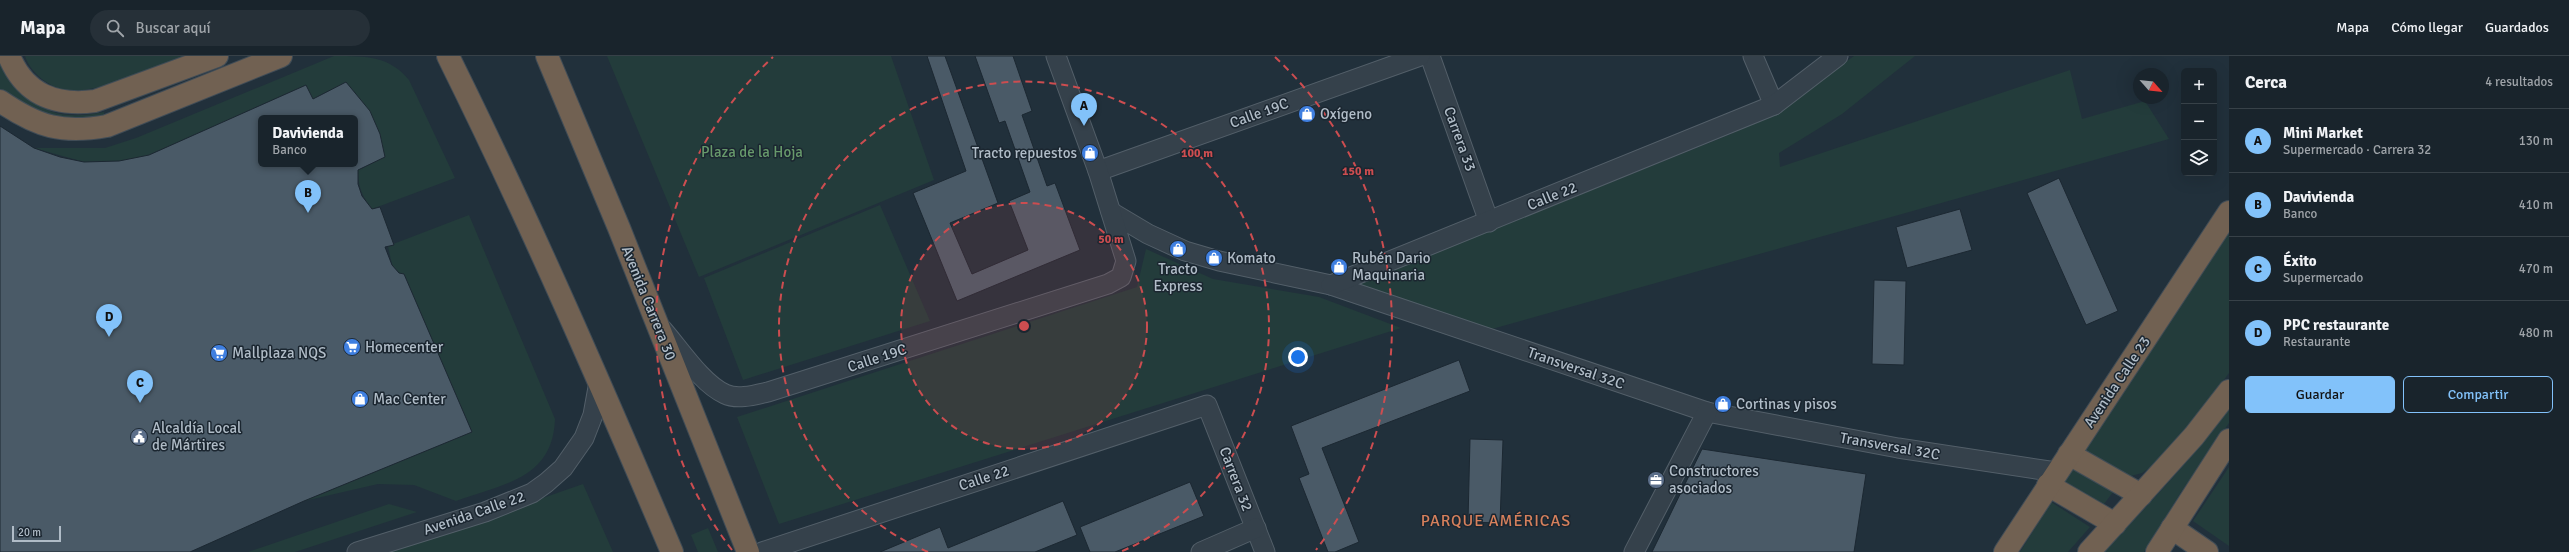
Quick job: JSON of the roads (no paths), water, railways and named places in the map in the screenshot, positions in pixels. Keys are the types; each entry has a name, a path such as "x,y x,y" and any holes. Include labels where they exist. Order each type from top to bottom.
{"highway":[{"path":"9,56 20,76 32,88 59,102 76,104 95,101 217,56"},
{"path":"0,101 38,124 61,130 84,130 107,126 281,56"},
{"path":"433,56 461,81"},
{"path":"448,56 493,146 599,382 672,552"},
{"path":"464,56 493,146"},
{"name":"Avenida Carrera 30","path":"547,56 657,322 748,552"},
{"path":"560,56 579,136"},
{"name":"Avenida Calle 23","path":"2005,552 2052,478 2229,212"},
{"path":"2090,552 2194,436 2229,392"},
{"path":"2157,552 2229,440"},
{"path":"2069,454 2141,495"},
{"path":"2052,478 2115,524"},
{"path":"2172,528 2207,552"}],"street":[{"path":"1056,56 1098,171 1111,212"},
{"name":"Calle 19C","path":"1098,171 1420,56"},
{"name":"Carrera 33","path":"1430,56 1489,222"},
{"path":"1753,56 1774,105"},
{"name":"Calle 22","path":"1331,285 1774,105 1838,56"},
{"name":"Calle 19C","path":"657,322 710,384 726,395 744,397 768,392 1108,284 1121,277 1126,261 1111,212"},
{"name":"Transversal 32C","path":"1111,212 1148,234 1185,251 1218,261 1331,285 1707,412 2052,478"},
{"name":"Avenida Calle 22","path":"357,552 485,512 526,495 546,484 563,468 584,438 593,415 599,382"},
{"name":"Calle 22","path":"762,552 1207,405"},
{"name":"Carrera 32","path":"1207,405 1265,552"},
{"path":"1634,552 1707,412"},
{"path":"1201,552 1256,528"}],"place":[{"name":"Oxígeno","path":"1307,114"},
{"name":"Mini Market","path":"1084,126"},
{"name":"Tracto repuestos","path":"1090,153"},
{"name":"Davivienda","path":"308,213"},
{"name":"Tracto Express","path":"1178,249"},
{"name":"Komato","path":"1214,258"},
{"name":"Rubén Dario Maquinaria","path":"1339,267"},
{"name":"PPC restaurante","path":"109,337"},
{"name":"Homecenter","path":"352,347"},
{"name":"Mallplaza NQS","path":"219,353"},
{"name":"Mac Center","path":"360,399"},
{"name":"Éxito","path":"140,403"},
{"name":"Cortinas y pisos","path":"1723,404"},
{"name":"Alcaldía Local de Mártires","path":"139,437"},
{"name":"Constructores asociados","path":"1656,480"}],"district":[{"name":"PARQUE AMÉRICAS","path":"1496,521"}],"park label":[{"name":"Plaza de la Hoja","path":"752,152"}]}
